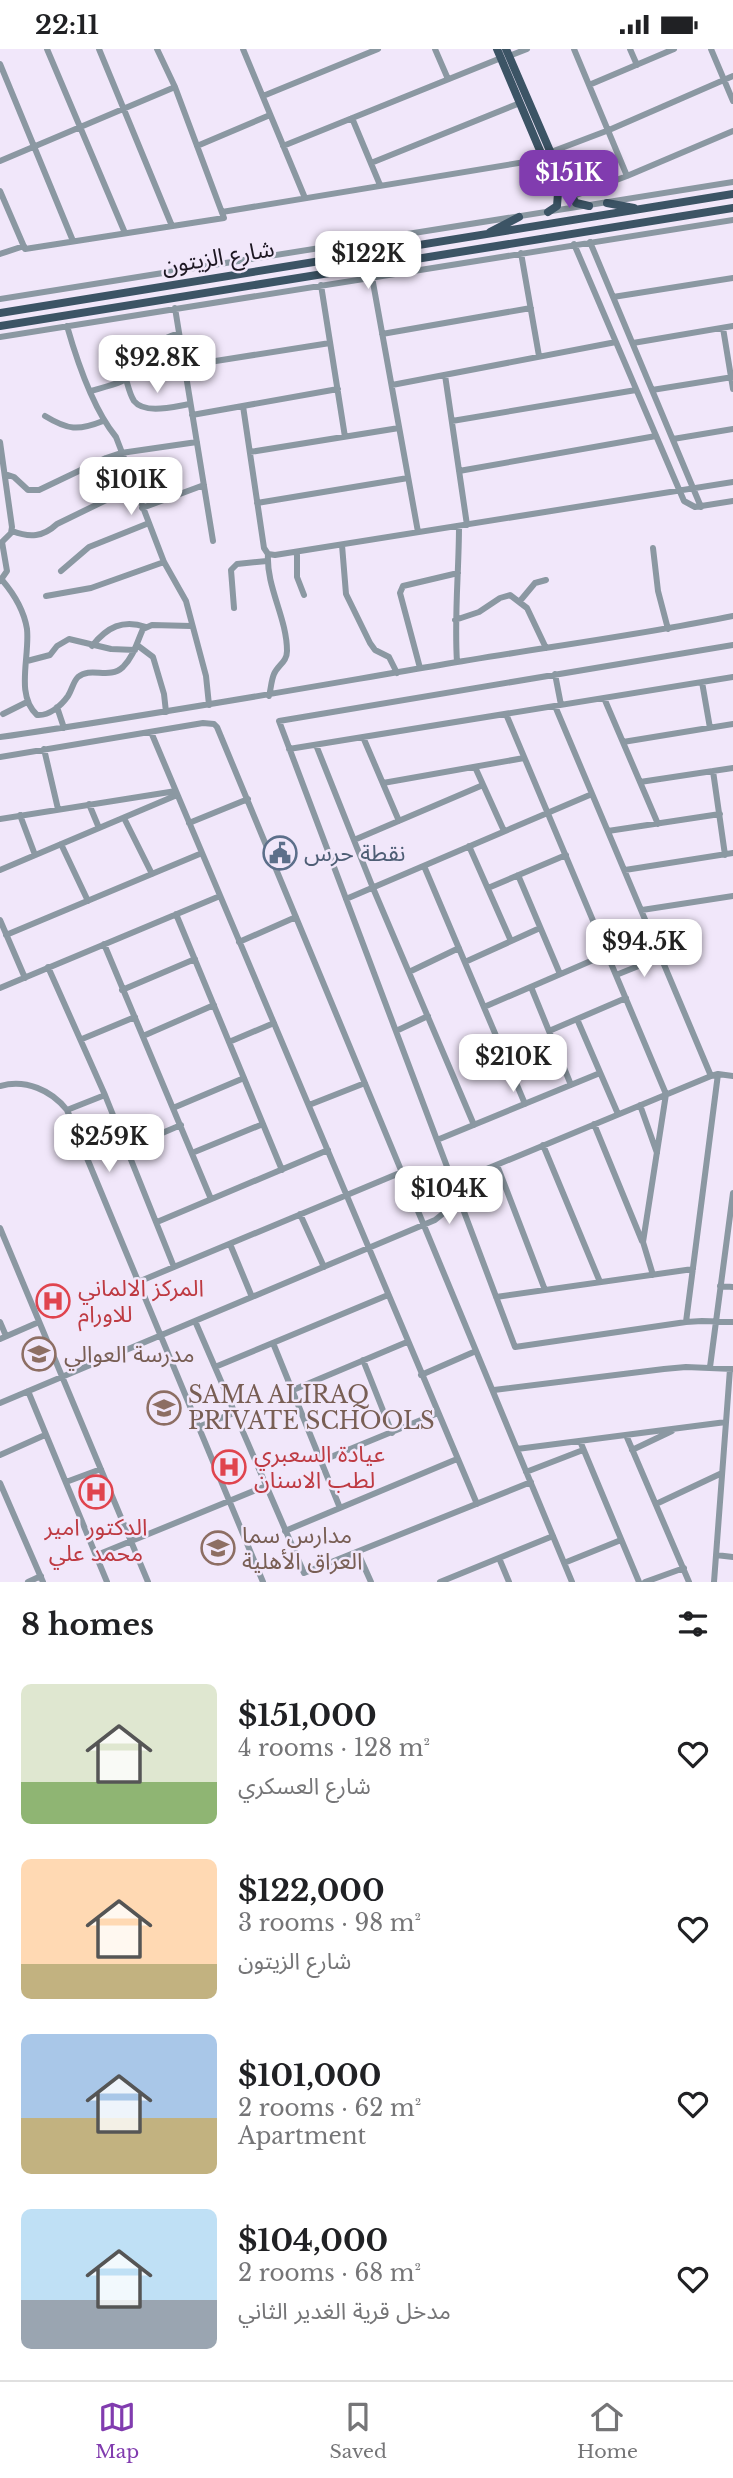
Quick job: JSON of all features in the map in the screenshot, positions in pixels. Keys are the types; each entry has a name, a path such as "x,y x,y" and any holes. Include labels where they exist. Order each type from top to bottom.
{"main road":[{"path":"497,49 505,54 551,152 561,190 558,202 548,212"},
{"path":"505,54 520,103 543,159 561,190 580,205 589,206"},
{"name":"شارع الزيتون","path":"0,313 733,194"},
{"path":"719,196 724,204 720,209"},
{"path":"607,203 644,209"},
{"name":"شارع الزيتون","path":"0,326 389,262 505,250 733,208"},
{"path":"482,235 519,217"},
{"path":"633,225 635,234"},
{"path":"415,244 410,250 417,258"},
{"path":"386,249 392,256 389,262"},
{"path":"296,277 298,289"}],"street":[{"path":"47,49 125,233"},
{"path":"99,49 172,226"},
{"path":"0,191 25,249 224,218 157,49"},
{"path":"252,49 244,51 305,198"},
{"path":"262,96 378,49"},
{"path":"435,49 448,79"},
{"path":"283,146 505,54 527,49"},
{"path":"574,49 627,176"},
{"path":"630,49 637,65"},
{"path":"589,85 674,49"},
{"path":"711,49 733,101"},
{"path":"0,64 36,145 73,241"},
{"path":"551,152 733,76"},
{"path":"0,161 174,87"},
{"path":"371,163 520,103"},
{"path":"197,146 270,115"},
{"path":"352,118 380,185"},
{"path":"571,197 733,131"},
{"path":"222,212 543,159"},
{"path":"0,299 733,182"},
{"path":"0,337 372,277 505,250 521,253 733,220"},
{"path":"590,241 701,507"},
{"path":"574,244 684,501 690,506 701,507 733,502"},
{"path":"0,254 24,246"},
{"path":"521,253 539,356"},
{"path":"372,277 418,533"},
{"path":"613,297 733,278"},
{"path":"321,285 345,437"},
{"path":"382,334 531,308"},
{"path":"175,309 213,541"},
{"path":"66,326 76,359 103,421 116,437 164,562 186,601 205,676 209,705"},
{"path":"633,343 733,326"},
{"path":"723,328 733,389"},
{"path":"91,391 126,379 141,370 147,363 155,343 179,333"},
{"path":"392,385 616,342"},
{"path":"184,366 330,343"},
{"path":"445,375 459,471 463,525 455,620 457,662"},
{"path":"652,390 732,377"},
{"path":"126,379 132,399 138,405 153,408 190,404"},
{"path":"192,415 338,389"},
{"path":"452,421 636,390"},
{"path":"243,406 264,548 286,637 285,662 275,672 269,696"},
{"path":"45,416 62,427 75,429 103,421"},
{"path":"250,451 399,428"},
{"path":"673,439 733,429"},
{"path":"459,471 656,436"},
{"path":"5,474 29,490 39,490 121,453 197,442"},
{"path":"0,444 5,474 4,494 12,531"},
{"path":"257,503 408,478"},
{"path":"234,608 231,570 237,564 275,555 733,482"},
{"path":"142,508 204,485"},
{"path":"12,531 23,535 47,533 57,524 99,502 135,487"},
{"path":"61,571 89,547 149,523"},
{"path":"12,531 1,545 7,571 1,581 11,590 25,620 27,661 24,691 27,702 37,715 49,714 57,707 68,697 75,680 81,675 88,672 111,674 122,669 136,647 143,629 152,625 191,625"},
{"path":"342,545 346,594 370,643 375,650 388,657 397,673"},
{"path":"653,548 658,591 668,629"},
{"path":"297,552 298,577 304,595"},
{"path":"46,596 91,588 164,562"},
{"path":"420,669 400,593 403,586 458,573"},
{"path":"520,601 535,583 546,580"},
{"path":"455,620 479,612 510,594 520,601 534,619 546,648"},
{"path":"0,737 269,696 733,616"},
{"path":"92,646 101,635 120,625 136,624 146,628"},
{"path":"27,661 50,655 57,646 69,639 92,646 136,647 153,657 164,694 166,712"},
{"path":"733,645 279,721 515,1347 686,1322 733,1322"},
{"path":"555,674 558,705 592,794 714,1075 686,1322"},
{"path":"289,749 733,677"},
{"path":"702,682 710,728"},
{"path":"604,698 658,824"},
{"path":"3,714 27,702"},
{"path":"57,707 64,728"},
{"path":"506,714 666,1094 643,1242"},
{"path":"0,757 204,723 214,724 219,730 572,1582"},
{"path":"623,742 733,725"},
{"path":"150,731 477,1503"},
{"path":"363,737 399,821"},
{"path":"316,744 373,888 474,1125"},
{"path":"44,750 58,809"},
{"path":"383,783 524,758"},
{"path":"475,767 504,831"},
{"path":"640,782 733,768"},
{"path":"713,771 725,855"},
{"path":"354,840 483,785"},
{"path":"0,819 177,793"},
{"path":"0,870 177,793"},
{"path":"346,899 592,794"},
{"path":"189,823 248,799"},
{"path":"89,804 99,828"},
{"path":"608,831 719,814"},
{"path":"20,815 35,855"},
{"path":"124,818 152,874"},
{"path":"61,844 88,901"},
{"path":"469,846 511,941"},
{"path":"6,935 202,853"},
{"path":"625,870 733,853"},
{"path":"488,888 566,855"},
{"path":"424,866 525,1104"},
{"path":"518,876 561,974"},
{"path":"0,988 220,895"},
{"path":"642,910 733,896"},
{"path":"176,914 282,1170"},
{"path":"239,941 296,917"},
{"path":"0,920 25,978"},
{"path":"465,962 540,928"},
{"path":"104,944 211,1199"},
{"path":"409,972 459,948"},
{"path":"484,1007 607,954"},
{"path":"616,975 661,957"},
{"path":"122,990 195,959"},
{"path":"48,967 106,1095 174,1267"},
{"path":"531,987 571,1084"},
{"path":"549,1031 626,998"},
{"path":"143,1036 214,1005"},
{"path":"396,1031 428,1016"},
{"path":"82,1039 135,1017"},
{"path":"577,1019 618,1114"},
{"path":"229,1042 274,1023"},
{"path":"437,1140 600,1073"},
{"path":"453,1183 714,1075 733,1076"},
{"path":"173,1108 244,1078"},
{"path":"309,1105 365,1083"},
{"path":"0,1086 28,1085 42,1090 53,1095 67,1110 263,1582"},
{"path":"67,1110 106,1095"},
{"path":"640,1105 657,1154"},
{"path":"192,1153 263,1124"},
{"path":"594,1124 643,1242 653,1275"},
{"path":"127,1148 181,1125"},
{"path":"543,1146 600,1282"},
{"path":"157,1222 328,1150"},
{"path":"497,1165 545,1290"},
{"path":"138,1282 402,1172"},
{"path":"710,1367 720,1286 730,1237 733,1193"},
{"path":"0,1403 435,1220 460,1200"},
{"path":"300,1214 324,1267"},
{"path":"0,1228 148,1582"},
{"path":"230,1244 252,1297"},
{"path":"496,1297 693,1269"},
{"path":"720,1286 733,1287"},
{"path":"215,1367 388,1295"},
{"path":"195,1321 304,1573 531,1482"},
{"path":"0,1322 3,1337 39,1322"},
{"path":"293,1390 407,1342"},
{"path":"273,1343 340,1508"},
{"path":"421,1375 476,1351"},
{"path":"363,1360 392,1433"},
{"path":"494,1391 653,1370 710,1367 732,1369 714,1582"},
{"path":"28,1391 107,1582"},
{"path":"198,1427 234,1413"},
{"path":"321,1461 438,1413"},
{"path":"517,1450 726,1422"},
{"path":"632,1450 677,1429"},
{"path":"0,1455 45,1435"},
{"path":"626,1435 689,1582"},
{"path":"580,1441 639,1582"},
{"path":"526,1472 583,1450"},
{"path":"285,1531 457,1459"},
{"path":"66,1482 101,1469"},
{"path":"656,1504 722,1473"},
{"path":"0,1483 42,1579 28,1582"},
{"path":"97,1555 266,1486"},
{"path":"0,1509 9,1504"},
{"path":"440,1582 553,1536"},
{"path":"564,1563 621,1539"},
{"path":"358,1553 371,1582"},
{"path":"716,1555 733,1557"},
{"path":"499,1558 509,1582"},
{"path":"645,1582 684,1568"}],"place":[{"name":"نقطة حرس","path":"280,853"},
{"name":"المركز الالماني للاورام","path":"53,1301"},
{"name":"مدرسة العوالي","path":"39,1354"},
{"name":"SAMA ALIRAQ PRIVATE SCHOOLS","path":"164,1408"},
{"name":"عيادة السعبري لطب الاسنان","path":"229,1467"},
{"name":"الدكتور امير محمد علي","path":"96,1492"},
{"name":"مدارس سما العراق الأهلية","path":"218,1548"}]}
